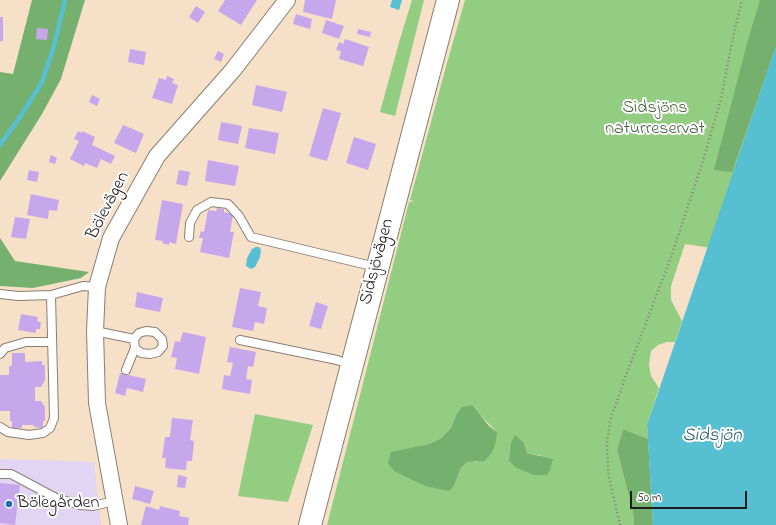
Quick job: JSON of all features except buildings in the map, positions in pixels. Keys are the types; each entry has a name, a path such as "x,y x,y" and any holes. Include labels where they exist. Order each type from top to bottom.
{"main road":[{"name":"Sidsjövägen","path":"310,525 448,0"}],"street":[{"name":"Bölevägen","path":"119,525 97,403 94,330 97,287 111,238 157,156 233,70 287,0"}],"lane":[{"path":"189,236 190,223 197,210 211,202 228,204 239,216 251,237 377,267"},
{"path":"0,294 18,296 51,295 83,286 97,287"},
{"path":"0,427 8,432 29,435 42,433 50,428 54,418 51,295"},
{"path":"94,330 134,344 126,370"},
{"path":"240,340 337,360 352,365"},
{"path":"0,354 5,348 26,342 52,342"},
{"path":"0,474 11,474 56,498 80,505 92,506 114,501"}],"path":[{"path":"620,525 608,473 607,443 610,421 671,257 703,160 721,99 742,0"}],"shaded area":[{"path":"0,459 94,462 101,525 0,525"}],"green space":[{"path":"32,0 85,0 61,79 42,114 0,181 0,72 13,74"},
{"path":"412,0 424,0 395,116 380,112"},
{"name":"Sidsjöns naturreservat","path":"465,0 776,0 776,525 718,249 685,244 671,286 671,300 682,321 675,342 667,342 658,345 651,351 649,365 651,376 659,388 647,425 648,439 623,429 617,450 633,512 634,525 327,525 409,202 414,201 410,200","holes":["456,415 481,416 497,432 477,462 467,462 461,468 454,486 425,486 416,480 391,453 429,444 440,439 451,428","524,443 527,453 542,456 517,468"]},
{"path":"760,0 776,0 776,46 732,172 714,170 748,40"},
{"path":"0,238 15,261 89,272 81,278 33,288 0,286"},
{"path":"472,405 489,426 497,432 496,441 492,452 485,461 467,462 461,468 454,486 449,491 425,486 394,471 388,463 391,452 429,444 440,439 451,428 456,415 462,407"},
{"path":"255,414 313,425 288,502 238,496"},
{"path":"623,429 648,439 653,525 634,525 633,512 617,450"},
{"path":"515,435 524,443 527,453 553,459 547,475 534,475 517,468 509,461 511,443"}],"water":[{"path":"392,0 402,0 399,10 390,7"},
{"name":"Sidsjön","path":"776,46 776,525 653,525 647,425"},
{"path":"259,247 261,250 260,257 255,267 251,269 246,266 247,258 252,249"}],"waterway":[{"path":"0,145 42,82 54,46 65,0"}],"place":[{"name":"Bölegården","path":"9,504"}]}
